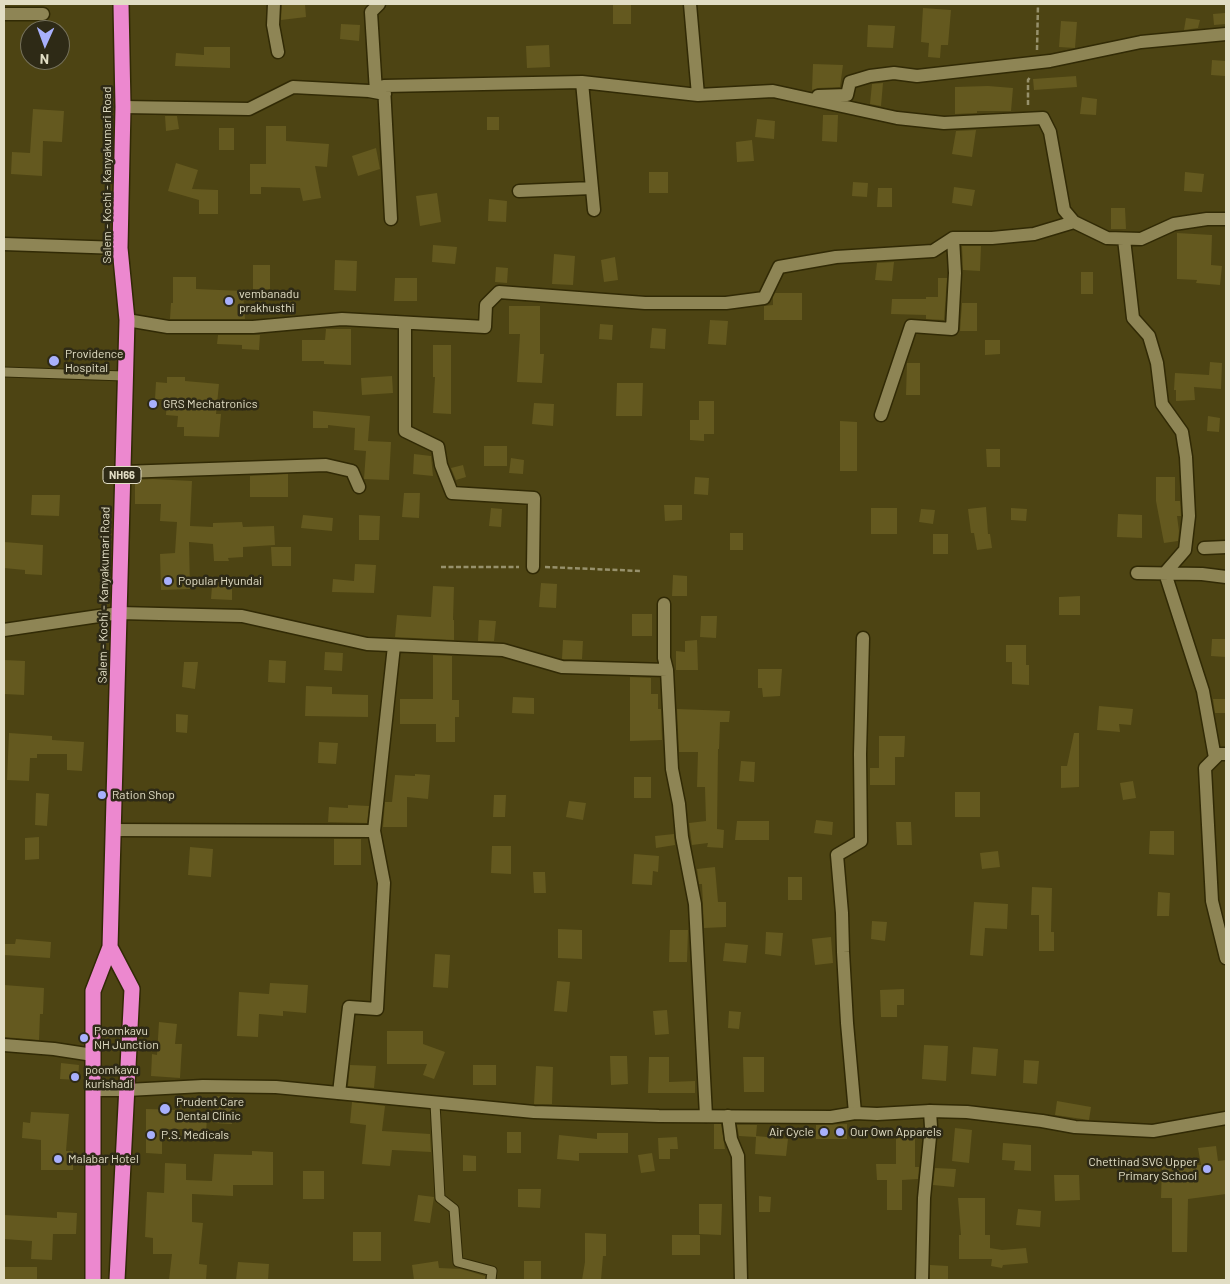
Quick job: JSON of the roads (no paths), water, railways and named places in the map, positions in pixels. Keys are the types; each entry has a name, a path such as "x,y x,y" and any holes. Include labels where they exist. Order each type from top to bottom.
{"highway":[{"name":"Salem - Kochi - Kanyakumari Road","path":"110,947 127,320 120,248 123,107 121,4"},
{"path":"93,1280 93,991 110,947"},
{"path":"110,947 132,989 117,1280"}],"street":[{"path":"274,4 273,25 278,52"},
{"path":"379,4 371,12 391,220"},
{"path":"690,4 698,95"},
{"path":"4,14 42,14"},
{"path":"800,96 847,95 850,82 870,76 894,73 917,76 1050,60 1141,42 1226,34"},
{"path":"380,93 384,86 582,82 698,95 773,91 897,118 944,123 1043,118 1050,132 1064,210 1074,222 1107,238 1141,239 1174,224 1207,219 1226,219"},
{"path":"582,82 594,210"},
{"path":"123,107 249,109 293,87 380,93"},
{"path":"519,191 592,188"},
{"path":"127,320 168,328 253,328 342,319 485,327 486,305 499,292 645,303 726,304 764,298 779,268 836,257 934,251 953,238 992,238 1034,234 1074,222"},
{"path":"881,415 911,326 952,329 955,273 953,238"},
{"path":"1124,239 1133,318 1149,336 1157,364 1162,404 1182,432 1186,457 1189,516 1185,550 1165,573"},
{"path":"4,244 120,248"},
{"path":"405,323 404,431 438,447 441,465 452,493 534,498 533,567"},
{"path":"122,472 326,465 352,471 359,487"},
{"path":"1204,548 1226,546"},
{"path":"1137,573 1202,574 1226,578"},
{"path":"1165,573 1203,691 1221,756 1205,768 1212,901 1226,958"},
{"path":"664,604 664,658 667,670 672,769 695,904 706,1116"},
{"path":"4,630 119,613 242,616 367,644 503,650 562,667 667,670"},
{"path":"855,1113 847,1023 837,855 861,841 862,638"},
{"path":"340,1093 349,1007 377,1009 384,883 374,831 394,646"},
{"path":"112,830 374,831"},
{"path":"4,1046 54,1049 93,1055"},
{"path":"93,1090 258,1086 534,1112 659,1116 831,1117 855,1113 967,1112 1042,1121 1075,1128 1153,1131 1226,1118"},
{"path":"922,1280 923,1206 930,1111"},
{"path":"728,1116 731,1139 738,1156 741,1280"}],"lane":[{"path":"4,372 124,376"},
{"path":"435,1103 440,1198 454,1209 458,1262 492,1272 491,1280"}],"place":[{"name":"vembanadu prakhusthi","path":"229,301"},
{"name":"Providence Hospital","path":"54,361"},
{"name":"GRS Mechatronics","path":"153,404"},
{"name":"Popular Hyundai","path":"168,581"},
{"name":"Ration Shop","path":"102,795"},
{"name":"Poomkavu NH Junction","path":"84,1038"},
{"name":"poomkavu kurishadi","path":"75,1077"},
{"name":"Prudent Care Dental Clinic","path":"165,1109"},
{"name":"Air Cycle","path":"824,1132"},
{"name":"Our Own Apparels","path":"840,1132"},
{"name":"P.S. Medicals","path":"151,1135"},
{"name":"Malabar Hotel","path":"58,1159"},
{"name":"Chettinad SVG Upper Primary School","path":"1207,1169"}]}
